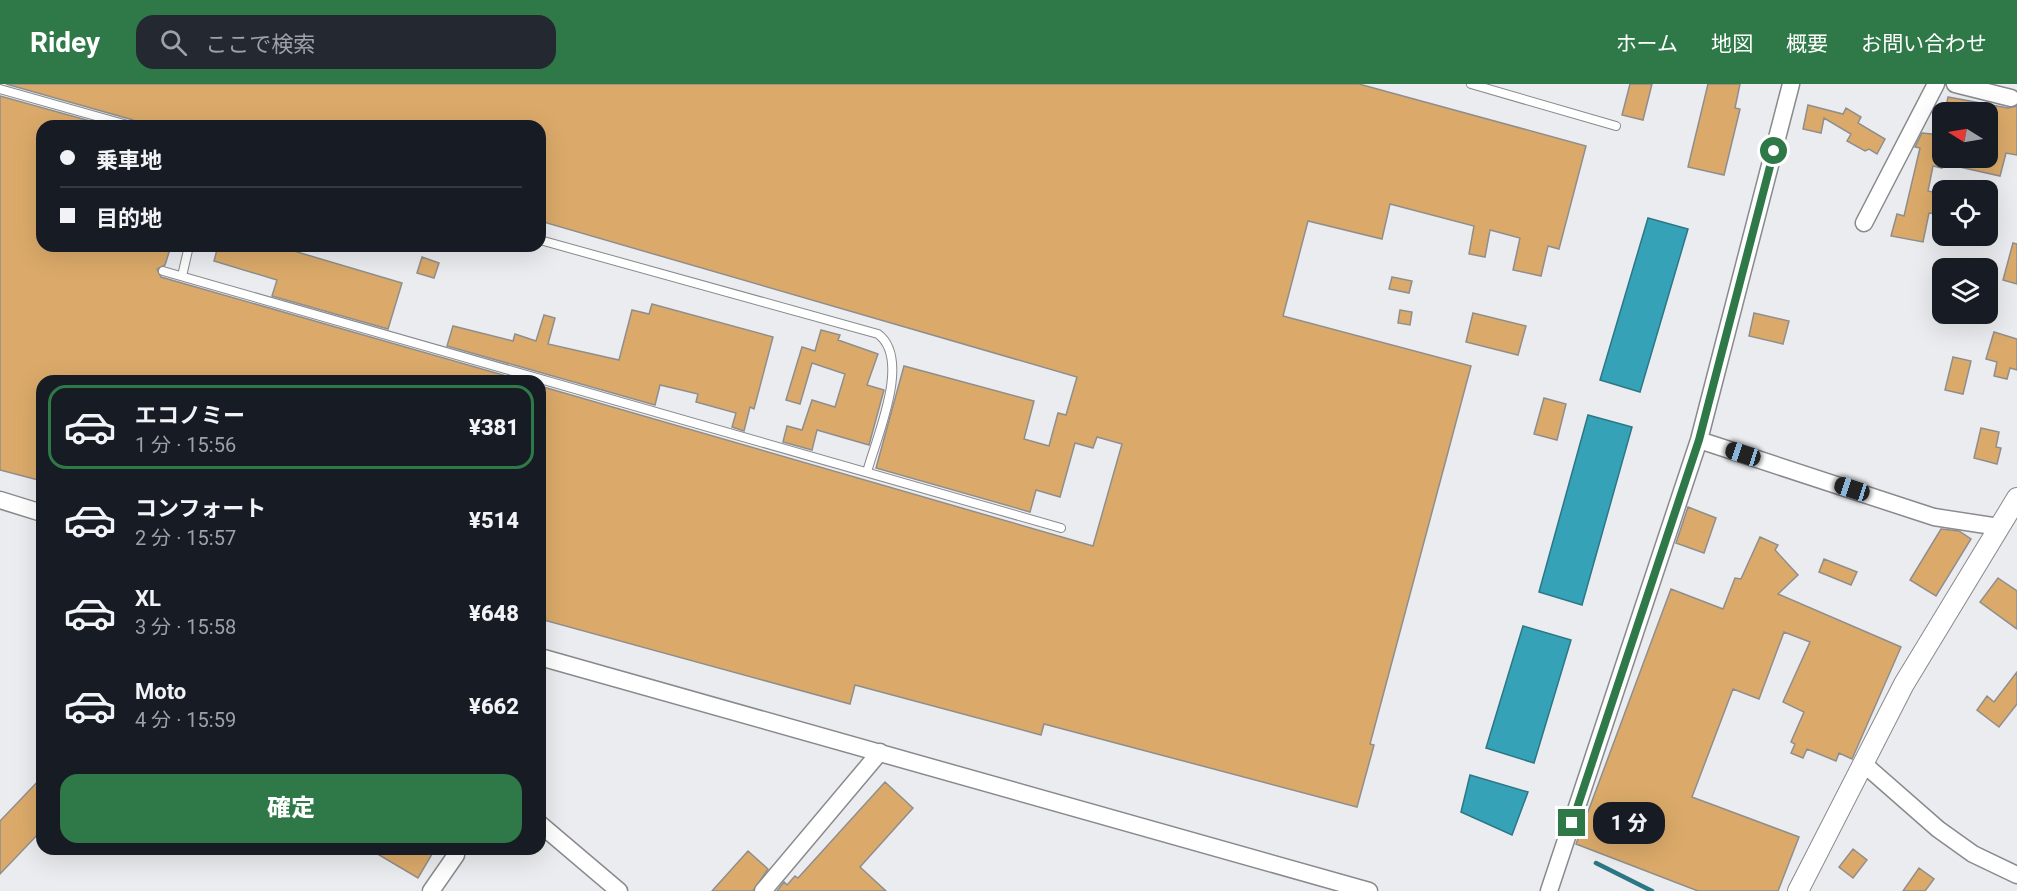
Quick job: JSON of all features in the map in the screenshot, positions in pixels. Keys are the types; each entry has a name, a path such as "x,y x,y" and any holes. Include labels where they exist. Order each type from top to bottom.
{"street":[{"path":"1549,891 1699,440 1791,84"},
{"path":"1864,223 1936,84"},
{"path":"1955,84 2011,99"},
{"path":"1699,440 1934,517 2008,530"},
{"path":"1798,891 1904,684 2008,530 2017,498"},
{"path":"0,500 36,511"},
{"path":"546,659 1368,891"},
{"path":"763,891 880,752"},
{"path":"1864,765 1938,829 1973,854 2017,875"},
{"path":"546,829 619,891"},
{"path":"431,891 454,855"}],"lane":[{"path":"1471,84 1616,126"},
{"path":"0,89 110,120"},
{"path":"546,242 878,334 890,349 893,377 867,472"},
{"path":"182,276 188,252"},
{"path":"163,271 528,375"},
{"path":"546,380 1061,528"}],"water":[{"path":"1648,218 1688,229 1640,392 1600,380"},
{"path":"1588,415 1632,427 1582,605 1539,592"},
{"path":"1523,626 1571,640 1534,763 1486,748"},
{"path":"1470,775 1528,792 1512,835 1461,812"}],"building":[{"path":"6,84 1359,84 1586,146 1559,249 1548,246 1541,276 1513,270 1520,238 1490,230 1485,257 1469,254 1474,226 1390,204 1382,239 1308,221 1283,316 1471,366 1370,744 1374,745 1357,807 1044,724 1041,735 855,685 850,704 546,621 546,388 1093,546 1122,444 1097,437 1093,448 1075,443 1060,497 1036,490 1030,512 876,468 904,366 1034,401 1024,439 1049,446 1058,413 1066,415 1077,377 546,223 546,120 133,120"},
{"path":"1630,84 1652,84 1643,120 1622,115"},
{"path":"1708,84 1740,84 1735,108 1740,109 1724,175 1688,167"},
{"path":"0,96 86,120 36,120 36,252 169,252 165,265 157,269 161,277 503,375 36,375 36,479 0,470"},
{"path":"1948,97 1975,102 1947,102"},
{"path":"1808,105 1843,114 1846,108 1861,117 1858,123 1885,139 1877,154 1869,149 1865,151 1847,141 1851,134 1824,118 1821,133 1803,129"},
{"path":"1998,106 2008,108 2017,106 2017,155 2006,153 2000,176 1964,168 1998,168"},
{"path":"1922,133 1932,134 1933,168 1928,191 1932,192 1932,213 1929,213 1923,242 1891,236 1897,214 1904,216 1920,148 1915,147"},
{"path":"2013,243 2017,244 2017,284 2003,280"},
{"path":"216,252 297,252 402,283 388,329 272,296 277,280 214,261"},
{"path":"422,257 439,263 434,278 417,273"},
{"path":"1392,277 1412,281 1409,293 1389,289"},
{"path":"652,304 773,337 754,409 750,407 744,431 732,427 736,413 696,402 698,394 660,385 655,405 447,346 453,326 513,341 515,334 536,341 544,315 555,318 548,344 619,360 632,310 649,314"},
{"path":"1400,310 1412,312 1410,325 1398,323"},
{"path":"1473,313 1526,326 1518,355 1466,342"},
{"path":"1754,313 1789,321 1783,344 1749,336"},
{"path":"821,330 840,335 838,340 878,354 867,385 884,390 869,445 817,430 812,450 783,442 787,426 802,430 812,400 835,407 845,374 812,363 800,404 786,400 802,347 815,351"},
{"path":"1994,332 2017,339 2017,370 2010,368 2007,379 1994,376 1997,362 1986,359"},
{"path":"1953,357 1971,361 1963,394 1945,390"},
{"path":"1544,398 1566,404 1557,440 1534,434"},
{"path":"1981,428 1999,432 1996,447 2001,448 1997,464 1974,458"},
{"path":"1688,507 1716,518 1704,553 1676,543"},
{"path":"1941,529 1959,531 1971,539 1936,596 1910,580"},
{"path":"1760,537 1778,545 1775,550 1798,575 1778,594 1901,647 1852,759 1839,753 1836,761 1807,749 1803,758 1791,753 1795,744 1791,742 1804,712 1783,702 1810,642 1784,632 1759,699 1733,689 1692,797 1799,837 1778,891 1698,891 1576,844 1671,589 1723,609 1735,578 1741,579"},
{"path":"1824,559 1857,572 1851,585 1819,572"},
{"path":"1998,578 2017,591 2017,629 1980,602"},
{"path":"2017,672 2017,704 1999,727 1977,710 1987,696 1994,702"},
{"path":"885,782 913,808 860,867 886,891 777,891 784,882 787,885 795,876 798,878"},
{"path":"36,783 36,836 0,874 0,821"},
{"path":"1853,849 1867,860 1853,878 1839,867"},
{"path":"748,851 768,869 753,891 712,891"},
{"path":"379,855 431,855 418,878"},
{"path":"1919,868 1934,879 1925,891 1903,891"}],"waterway":[{"path":"1596,863 1652,891"}],"route":[{"path":"1572,823 1699,440 1774,151"}]}
